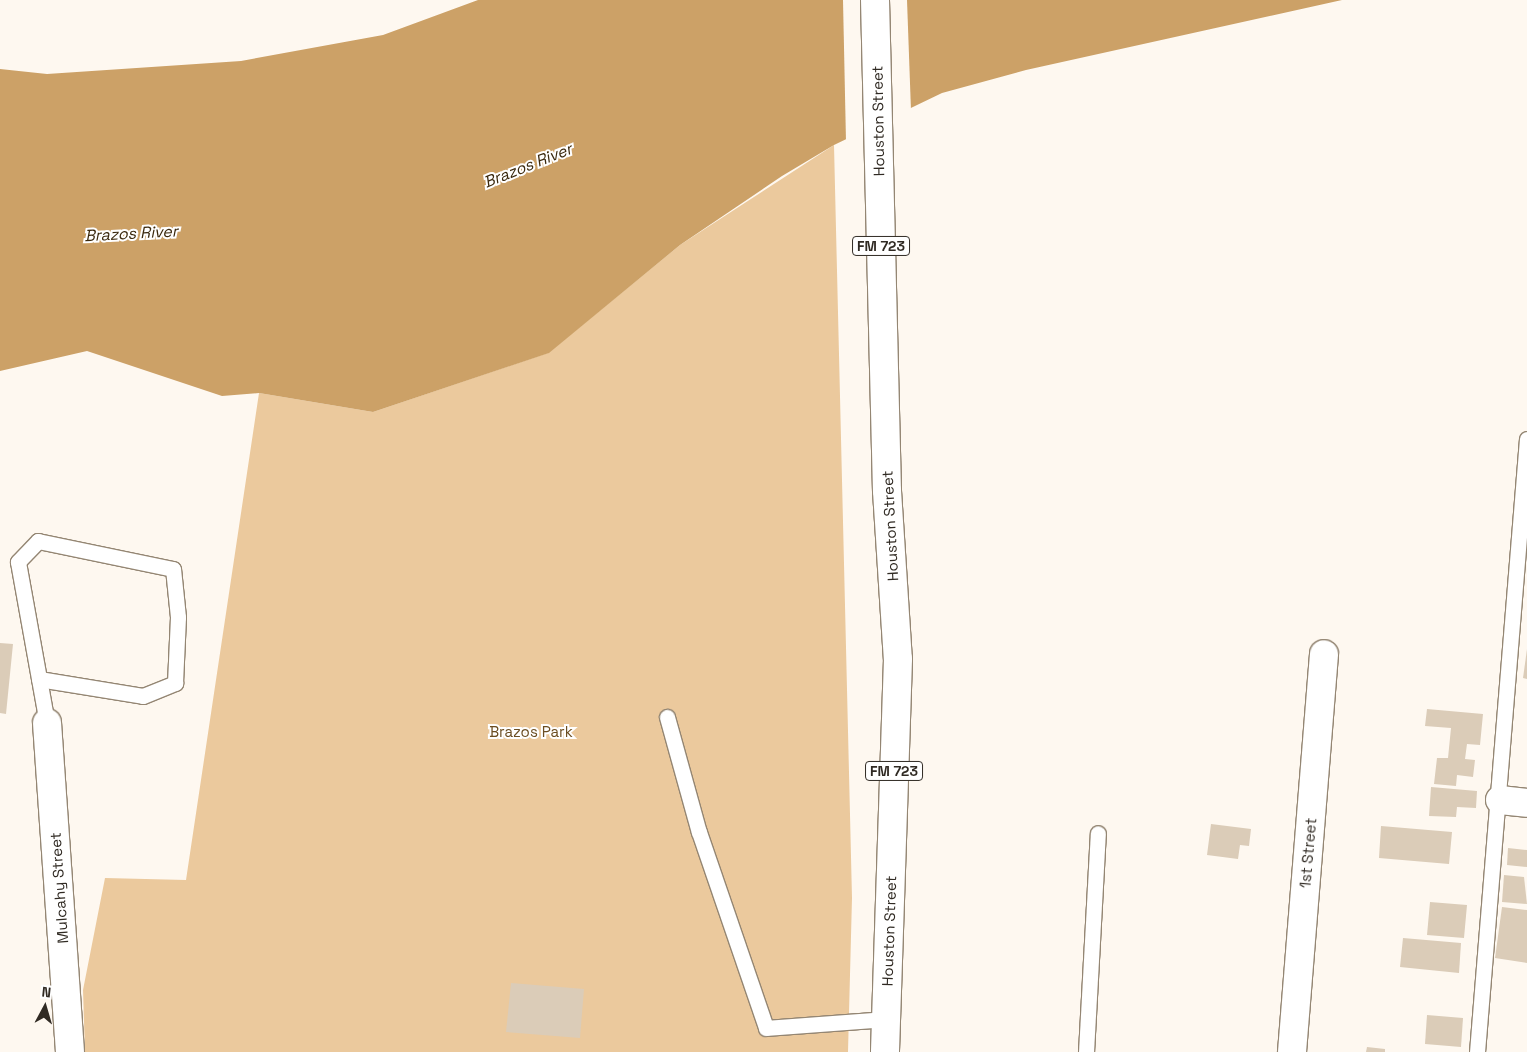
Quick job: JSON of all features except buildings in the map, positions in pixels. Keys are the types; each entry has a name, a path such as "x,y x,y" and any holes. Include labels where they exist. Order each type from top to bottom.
{"main road":[{"name":"Houston Street","path":"875,0 887,491 898,659 885,1052"},
{"name":"1st Street","path":"1292,1052 1324,654"},
{"name":"Mulcahy Street","path":"47,723 70,1052"},
{"path":"1500,800 1527,803"}],"lane":[{"path":"1476,1052 1500,800 1527,439"},
{"path":"39,679 143,696 175,683 178,617 173,569 38,541 18,562 39,679 47,723"},
{"path":"667,717 699,832 766,1028 886,1019"},
{"path":"1086,1052 1098,834"}],"green space":[{"name":"Brazos Park","path":"834,145 852,898 848,1052 85,1052 83,990 105,878 186,880 259,393 373,412 548,353 680,245"}],"water":[{"name":"Brazos River","path":"478,0 1342,0 1026,70 942,93 834,145 782,176 680,245 549,353 373,412 259,393 222,396 87,351 0,371 0,69 47,74 241,61 383,35"}],"pier":[{"path":"843,0 907,0 911,111 846,142"}]}
